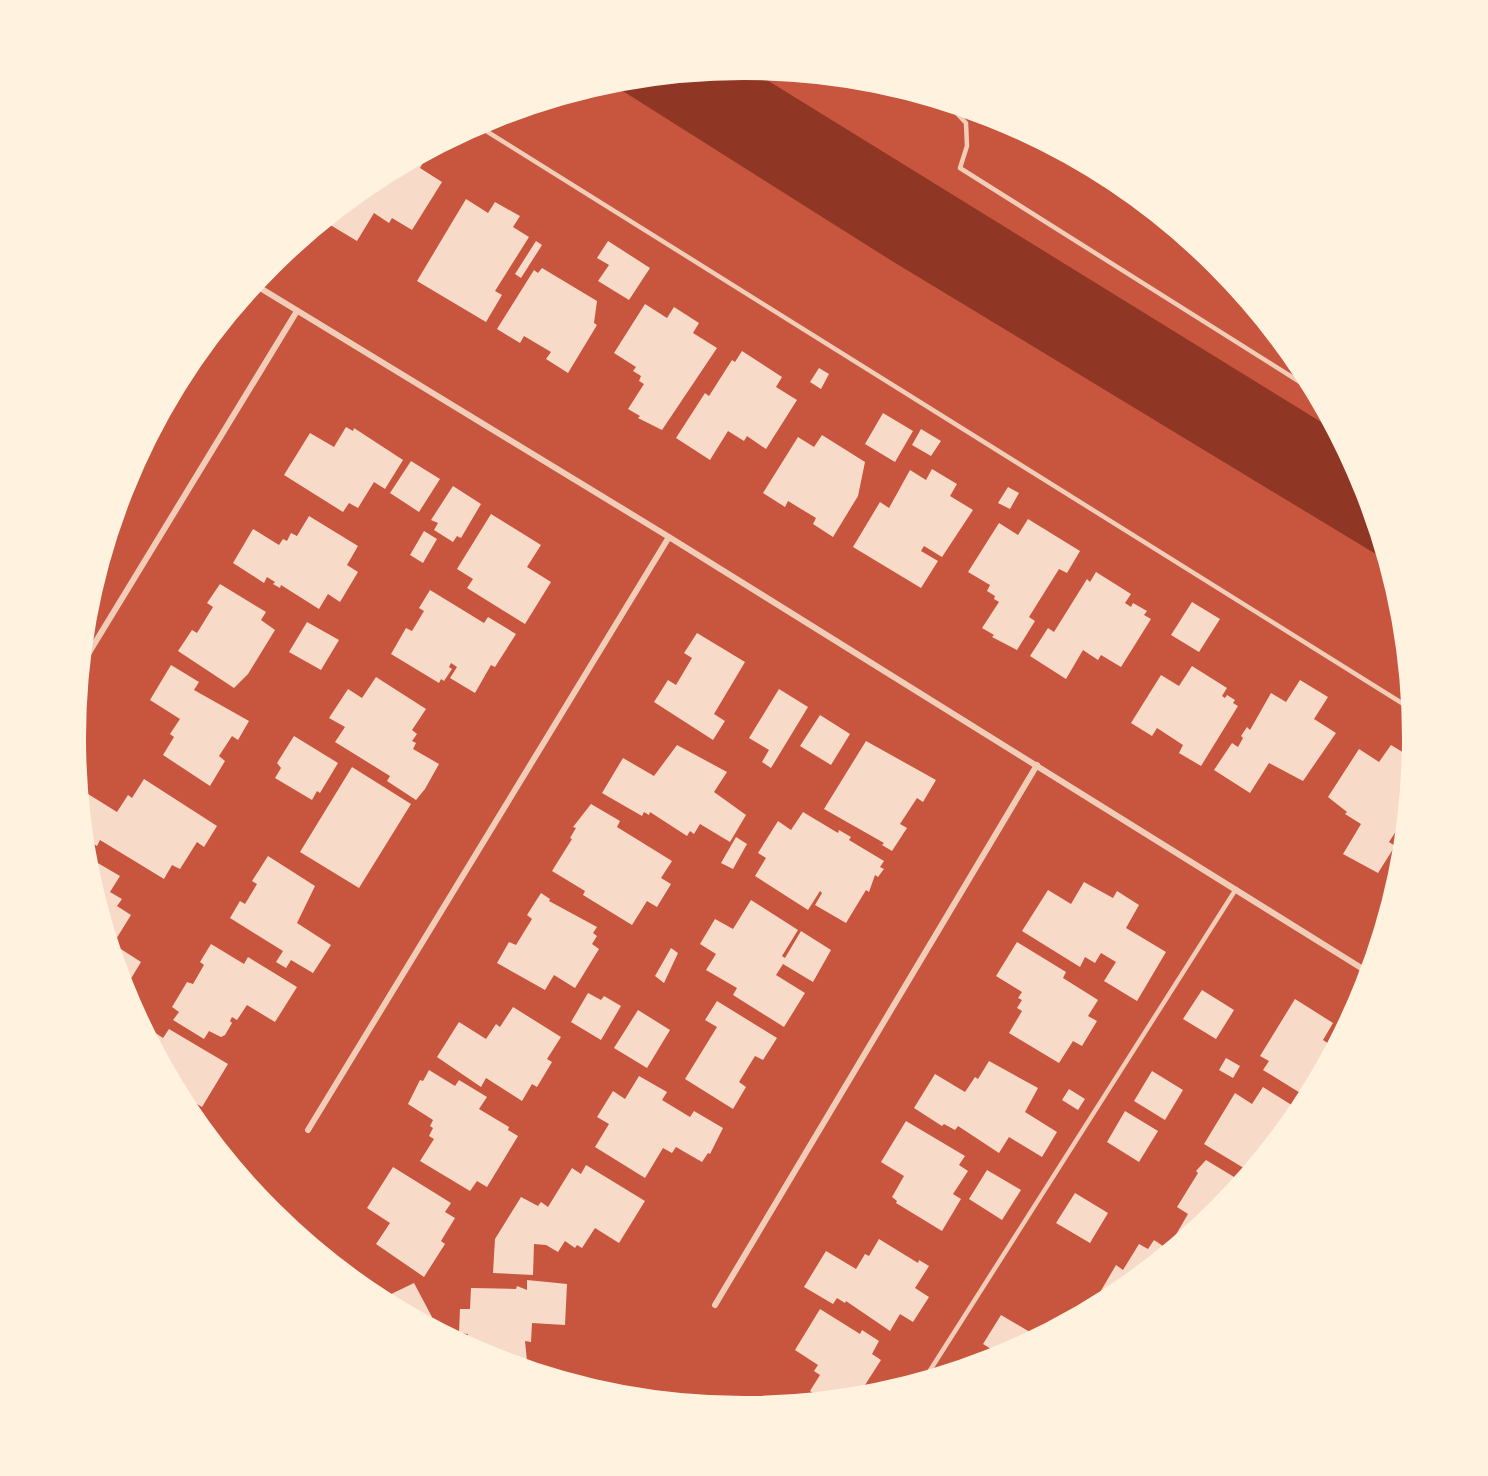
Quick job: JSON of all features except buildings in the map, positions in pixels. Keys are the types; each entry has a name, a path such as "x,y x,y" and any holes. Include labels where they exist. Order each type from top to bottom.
{"street":[{"path":"260,288 669,537 1363,969"},
{"path":"88,655 297,311"},
{"path":"308,1130 669,537"},
{"path":"715,1305 1037,765"}],"lane":[{"path":"955,111 966,123 967,146 960,168 1302,384"},
{"path":"484,130 1404,705"},
{"path":"928,1373 1237,889"}],"shaded area":[{"path":"762,77 1327,425 1355,485 1380,556 892,261 619,88 701,78"}]}
